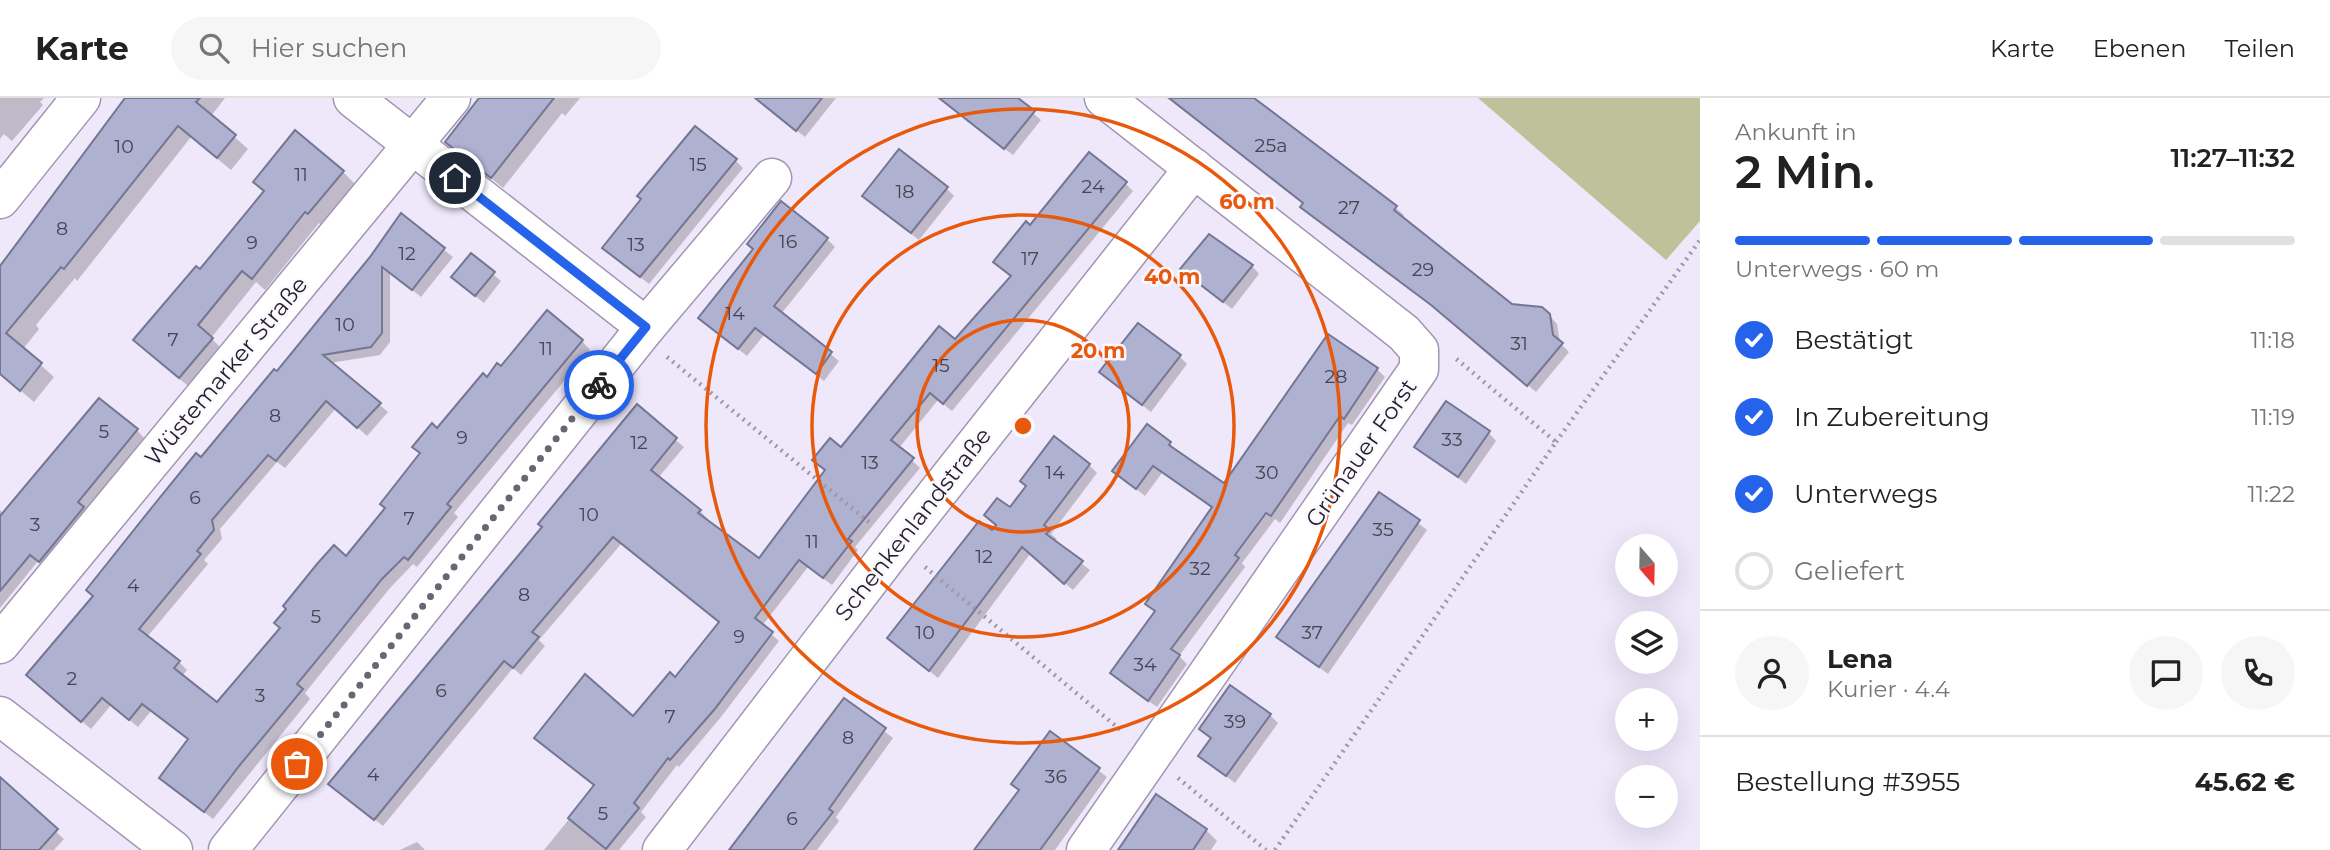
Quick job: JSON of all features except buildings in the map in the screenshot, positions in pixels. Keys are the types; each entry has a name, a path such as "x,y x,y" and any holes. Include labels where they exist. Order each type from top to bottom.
{"street":[{"path":"0,200 81,98"},
{"path":"353,98 646,327"},
{"name":"Wüstemarker Straße","path":"0,644 451,98"},
{"name":"Grünauer Forst","path":"1086,850 1419,369 1419,350 1404,333 1104,98"},
{"name":"Schenkenlandstraße","path":"662,850 930,502 1194,169"},
{"path":"228,850 646,327 772,178"},
{"path":"0,716 173,850"}],"path":[{"path":"1275,850 1556,442 1700,240"},
{"path":"1419,350 1458,357 1556,442"},
{"path":"1152,757 1266,850"}],"green space":[{"path":"1478,98 1700,98 1700,221 1666,260"}],"way so far":[{"path":"297,764 599,385"}],"route":[{"path":"455,178 646,327 599,385"}]}
